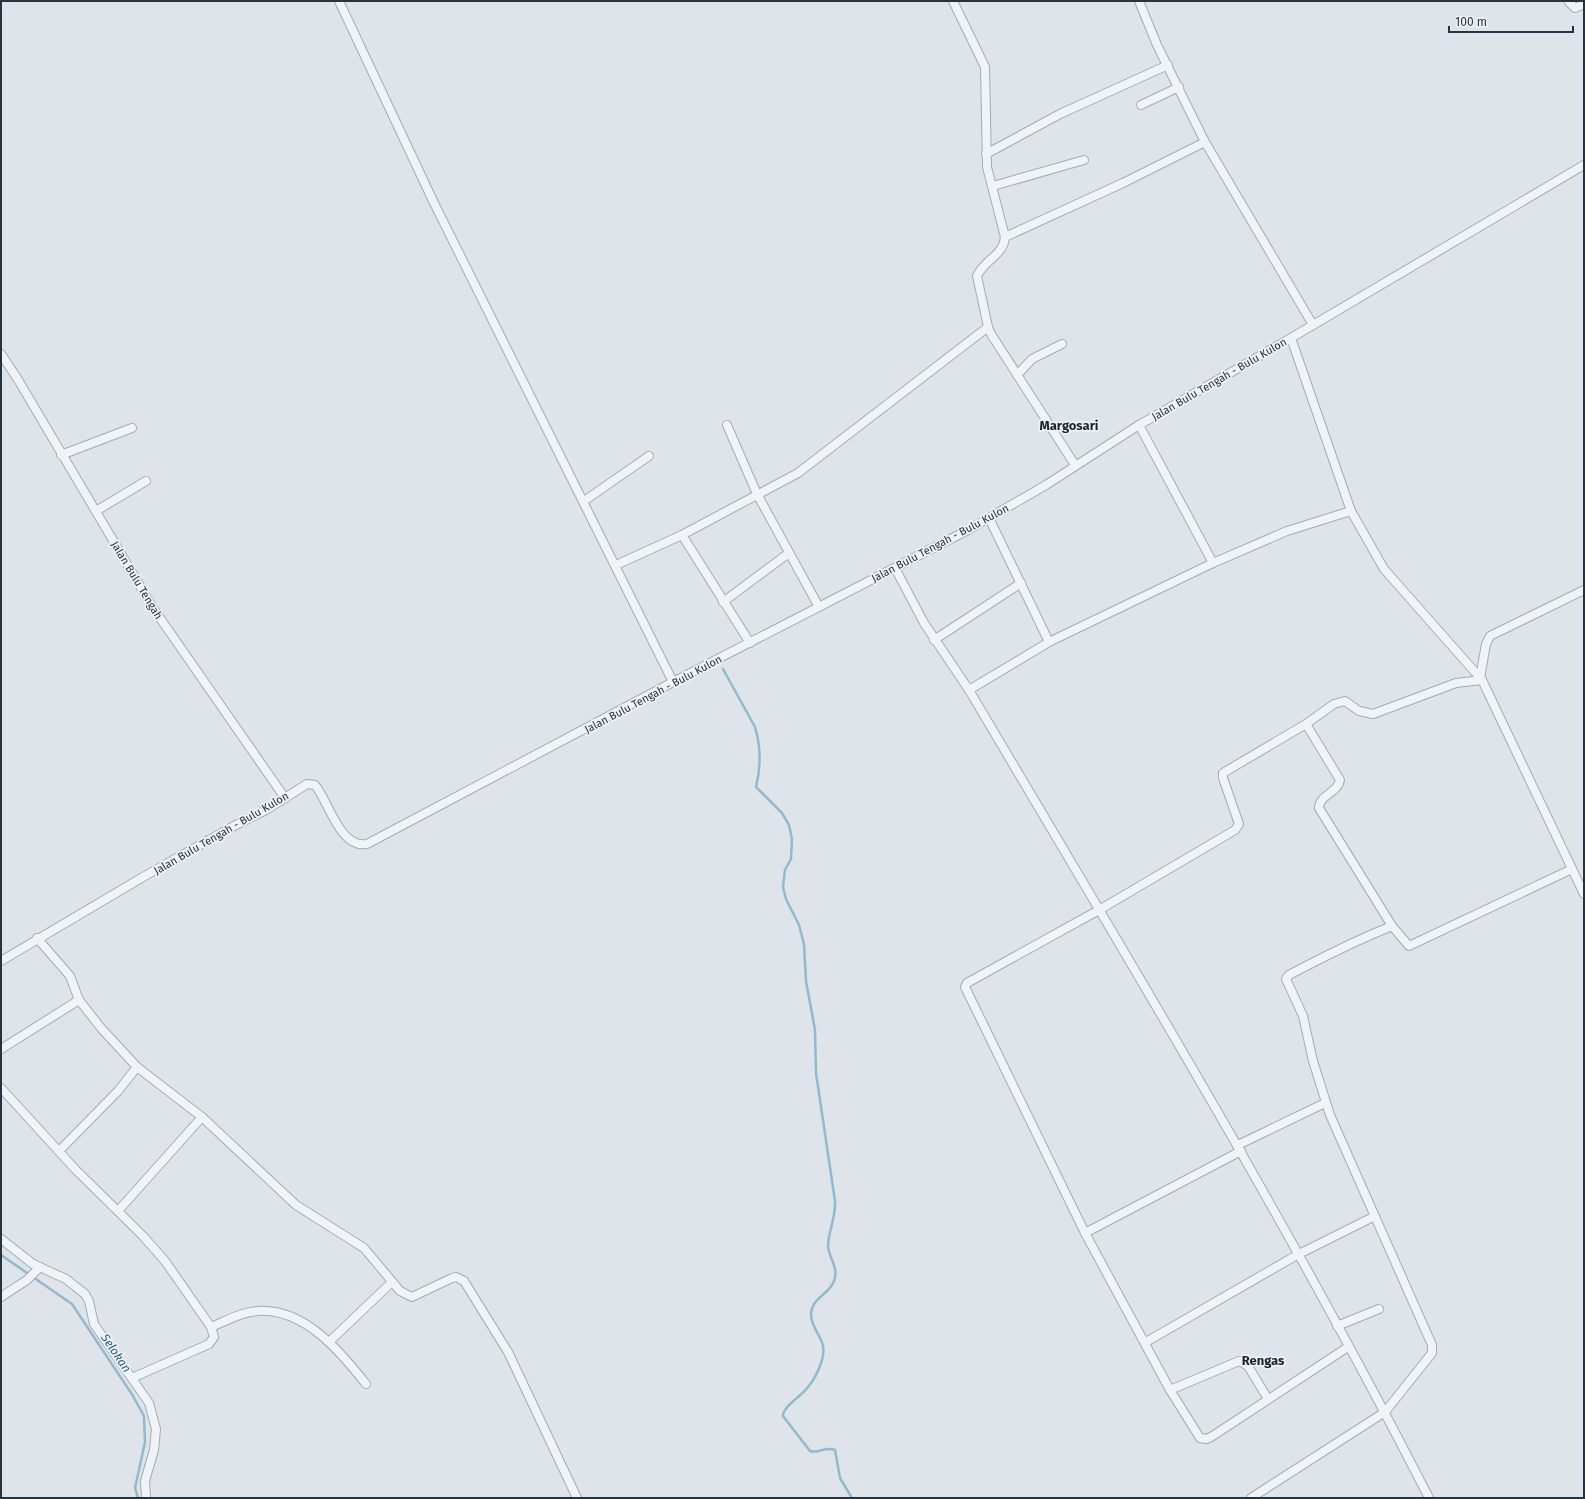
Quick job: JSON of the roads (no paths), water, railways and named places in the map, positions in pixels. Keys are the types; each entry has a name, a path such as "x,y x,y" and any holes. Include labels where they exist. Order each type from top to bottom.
{"street":[{"path":"339,1 437,210 616,565 673,682"},
{"path":"953,1 985,67 987,167 1006,237 1003,248 983,266 977,276 988,327 1016,375 1075,465"},
{"path":"1139,1 1158,45 1205,142 1313,325"},
{"path":"1568,1 1575,8 1584,4"},
{"path":"986,154 1060,114 1168,65"},
{"path":"1141,105 1179,87"},
{"path":"1006,237 1123,183 1165,160 1205,142"},
{"path":"993,186 1084,160"},
{"name":"Jalan Bulu Tengah - Bulu Kulon","path":"1,961 37,938 285,798 301,786 311,783 315,785 347,838 355,844 367,844 673,682 989,518 1046,485 1139,425 1291,338 1584,164"},
{"path":"616,565 682,536 798,473 988,327"},
{"path":"1291,338 1351,511 1384,569 1481,679 1584,894"},
{"path":"1016,375 1032,359 1062,344"},
{"name":"Jalan Bulu Tengah","path":"1,354 17,378 61,455 153,608 285,798"},
{"path":"727,425 757,494 819,607"},
{"path":"1139,425 1213,563"},
{"path":"61,455 132,428"},
{"path":"584,502 649,456"},
{"path":"96,511 146,481"},
{"path":"969,690 1048,642 1213,563 1287,531 1351,511"},
{"path":"989,518 1048,642"},
{"path":"682,536 750,643"},
{"path":"723,602 789,553"},
{"path":"895,568 934,640 969,690 1239,1148 1385,1412 1429,1498"},
{"path":"934,640 1021,583"},
{"path":"1481,679 1486,644 1490,636 1584,590"},
{"path":"1348,1346 1206,1439 1200,1438 1170,1390 1146,1342 1086,1233 965,987 967,983 1099,910 1237,828 1239,824 1223,778 1223,772 1306,724 1340,701 1345,701 1359,711 1373,714 1456,682 1481,679"},
{"path":"1306,724 1340,780 1337,788 1321,801 1319,808 1392,926 1406,945 1412,946 1572,869"},
{"path":"1251,1498 1385,1412 1430,1357 1432,1349 1325,1103 1313,1061 1303,1016 1286,979 1289,975 1319,959 1360,939 1392,926"},
{"path":"37,938 70,976 79,1000 101,1028 137,1067 202,1117 296,1205 364,1248 400,1291 412,1297 452,1278 456,1277 464,1281 508,1352 577,1498"},
{"path":"1,1049 79,1000"},
{"path":"59,1151 118,1091 137,1067"},
{"path":"1,1088 89,1184 118,1211 165,1261 198,1311 211,1327 214,1337 209,1344 132,1378"},
{"path":"1086,1233 1239,1148 1325,1103"},
{"path":"118,1211 202,1117"},
{"path":"1146,1342 1297,1255 1375,1216"},
{"path":"1,1239 39,1269 66,1279 85,1294 94,1324 149,1402 156,1429 154,1450 145,1482 146,1498"},
{"path":"1,1297 27,1280 39,1269"},
{"path":"329,1342 392,1282"},
{"path":"1337,1326 1379,1309"},
{"path":"211,1327 245,1313 258,1311 272,1312 302,1321 329,1342 366,1384"},
{"path":"1170,1390 1233,1363 1242,1362 1248,1366 1257,1378 1268,1399"}],"waterway":[{"path":"723,669 755,727 760,757 756,787 782,813 789,825 792,839 791,859 785,870 783,887 786,899 799,925 804,944 806,981 815,1030 816,1073 835,1201 828,1246 835,1267 834,1281 832,1286 814,1304 811,1314 812,1321 822,1342 823,1355 816,1376 805,1390 789,1405 783,1416 810,1451 816,1452 828,1449 835,1450 840,1478 852,1498"},
{"name":"Selokan","path":"1,1255 72,1304 133,1396 144,1416 145,1442 135,1488 138,1498"}],"district":[{"name":"Margosari","path":"1069,425"},
{"name":"Rengas","path":"1263,1360"}]}
